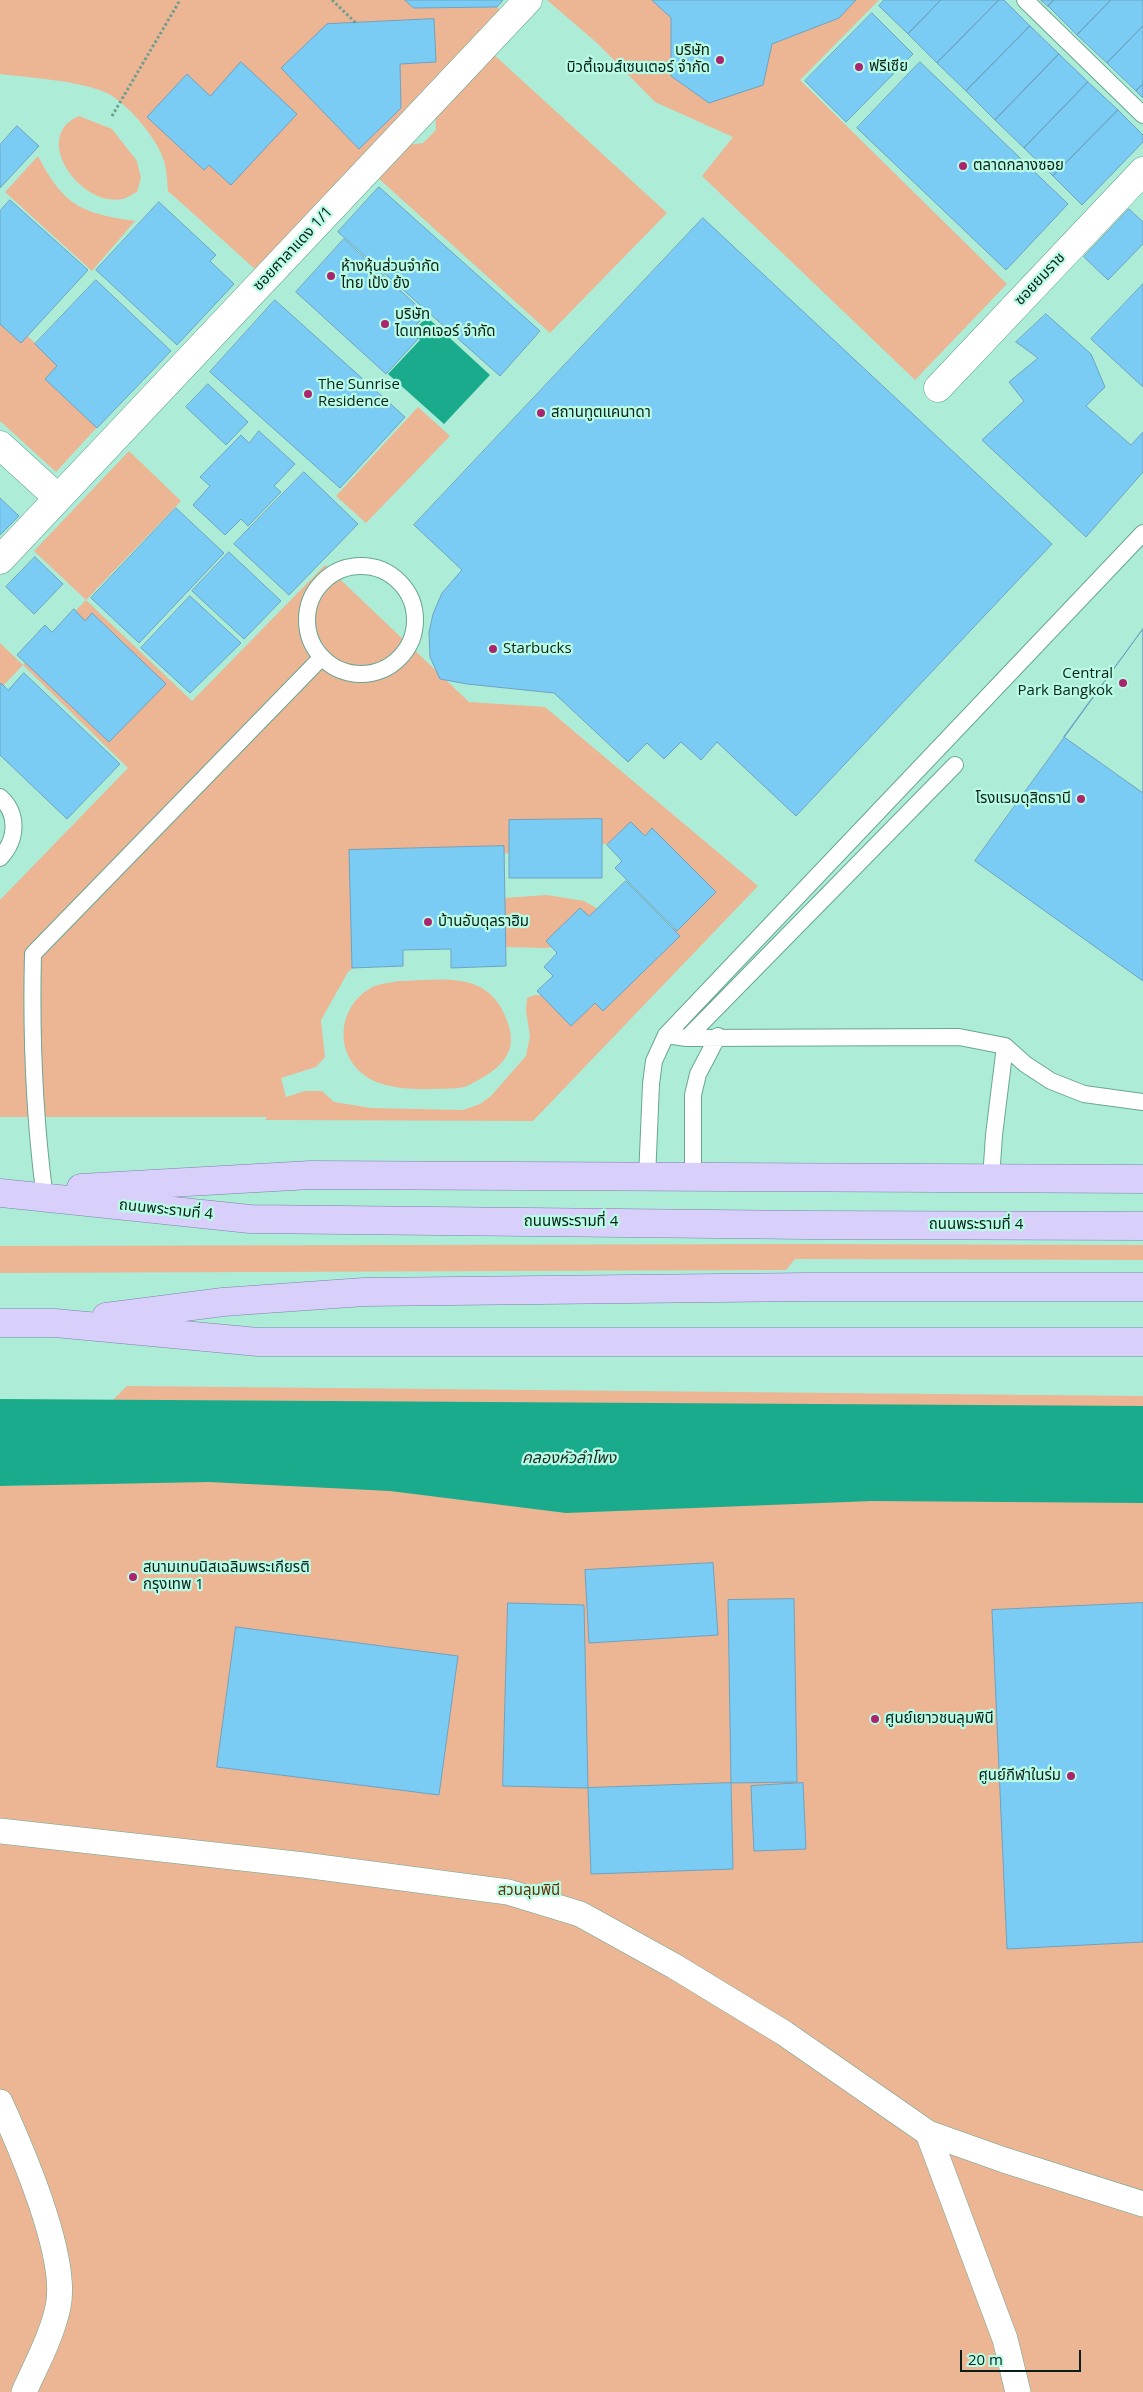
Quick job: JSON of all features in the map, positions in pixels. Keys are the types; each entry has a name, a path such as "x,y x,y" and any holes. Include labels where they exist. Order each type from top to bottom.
{"main road":[{"name":"ถนนพระรามที่ 4","path":"0,1193 310,1175 1143,1179"},
{"name":"ถนนพระรามที่ 4","path":"0,1193 250,1219 807,1225 1143,1226"},
{"path":"55,1323 223,1302 364,1292 808,1286 1143,1287"},
{"path":"0,1323 55,1323 258,1342 1143,1342"}],"street":[{"name":"ซอยศาลาแดง 1/1","path":"0,560 528,0"},
{"name":"ซอยยมราช","path":"938,388 1143,172"},
{"path":"2,452 58,498"},
{"path":"0,1831 304,1865 508,1892 580,1914 674,1966 784,2033 928,2133 1004,2160 1143,2204"},
{"path":"0,2102 34,2183 51,2238 59,2279 59,2306 44,2347 24,2392"},
{"path":"928,2133 1005,2339 1018,2392"}],"lane":[{"path":"1025,0 1143,115"},
{"path":"647,1178 651,1084 654,1061 666,1035 1143,533"},
{"path":"362,566 378,568 393,576 405,588 413,603 416,619 413,637 404,653 390,665 373,672 354,673 337,668 322,657 312,642 307,625 308,606 316,590 329,577 345,568 362,566"},
{"path":"44,1190 36,1126 31,1016 33,954 322,657"},
{"path":"687,1038 955,765"},
{"path":"0,797 5,801 14,823 10,846 0,858"},
{"path":"666,1035 687,1038 718,1036 958,1037 1005,1046 1025,1064 1051,1081 1084,1094 1143,1102"},
{"path":"693,1178 693,1095 698,1074 718,1036"},
{"path":"991,1179 994,1135 1005,1046"}],"path":[{"path":"112,116 180,0"},
{"path":"332,0 356,23"}],"green space":[{"path":"0,0 405,0 414,8 497,7 501,11 255,269 168,191 166,168 161,152 139,120 111,95 78,84 0,74"},
{"path":"547,0 879,0 800,80 1007,284 915,380 702,176 733,137 655,102 597,43"},
{"path":"491,52 667,213 550,333 377,177 406,145 423,143 436,130 435,114"},
{"path":"79,116 112,129 137,161 141,178 137,192 123,199 107,199 92,193 78,182 67,169 60,154 59,139 65,126"},
{"path":"38,156 57,186 76,204 101,215 135,221 92,271 5,192"},
{"path":"0,311 111,412 56,472 0,421"},
{"path":"418,407 450,436 366,523 336,496"},
{"path":"129,451 181,501 86,600 34,551"},
{"path":"325,565 469,702 545,707 758,886 533,1121 265,1120 267,1117 0,1117 0,900 128,768 23,665 86,600 192,701","holes":["656,839 713,891 595,1000 535,995 527,998 526,1011 530,1036 526,1056 491,1096 480,1104 463,1110 371,1108 334,1102 322,1091 305,1091 286,1097 281,1078 316,1067 325,1057 321,1020 348,972 357,965 396,864"]},
{"path":"0,643 23,665 0,689"},
{"path":"547,895 584,901 605,913 564,946 543,948 505,947 504,898"},
{"path":"398,981 461,981 471,983 485,990 499,1004 510,1031 511,1042 509,1052 504,1060 488,1074 467,1086 459,1088 425,1089 397,1087 379,1083 364,1075 354,1065 344,1043 346,1018 351,1007 369,989"},
{"path":"1143,1245 1143,1260 795,1259 786,1270 0,1273 0,1246"},
{"name":"สวนลุมพินี","path":"127,1386 1143,1396 1143,2392 0,2392 0,1486 26,1486"}],"water":[{"path":"427,317 490,375 444,424 388,374 420,340 412,332"},
{"name":"คลองหัวลำโพง","path":"0,1399 1143,1406 1143,1503 872,1501 566,1513 390,1491 208,1482 0,1486"}],"building":[{"path":"405,0 503,0 497,7 414,8"},
{"name":"บริษัท บิวตี้เจมส์เซนเตอร์ จำกัด","path":"652,0 856,0 839,18 772,44 763,85 709,103 671,76 671,18"},
{"path":"884,0 941,0 908,34 879,6"},
{"path":"941,0 999,0 937,63 908,34"},
{"path":"999,0 1004,0 1030,26 966,91 937,63"},
{"path":"1041,0 1054,0 1048,6"},
{"path":"1054,0 1111,0 1077,35 1048,6"},
{"path":"1111,0 1143,0 1143,26 1107,63 1077,35"},
{"name":"ฟรีเซีย","path":"872,13 913,54 846,122 805,81"},
{"path":"434,19 436,62 400,64 401,108 359,149 281,68 327,24"},
{"path":"1030,26 1059,54 995,120 966,91"},
{"path":"1143,26 1143,84 1136,91 1107,63"},
{"path":"1059,54 1088,82 1024,148 995,120"},
{"path":"241,62 297,114 231,185 209,165 204,170 147,117 187,74 210,96"},
{"name":"ตลาดกลางซอย","path":"920,62 1068,204 1006,270 857,128"},
{"path":"1088,82 1118,110 1053,176 1024,148"},
{"path":"1143,84 1143,98 1136,91"},
{"path":"1118,110 1143,135 1143,142 1082,205 1053,176"},
{"path":"17,126 39,146 0,188 0,145"},
{"path":"379,187 540,331 500,376 338,232"},
{"path":"10,200 88,270 21,343 0,324 0,211"},
{"path":"159,202 216,255 210,261 234,284 177,345 96,270"},
{"path":"1129,209 1143,222 1143,244 1108,280 1084,257"},
{"path":"703,218 1052,544 796,816 717,742 701,760 681,742 664,759 647,743 628,762 554,693 467,684 440,679 430,657 429,632 433,614 442,593 462,570 414,525"},
{"path":"344,239 426,314 410,332 418,339 386,374 296,292"},
{"path":"96,280 171,351 97,428 45,379 57,366 35,344"},
{"path":"1143,284 1143,387 1091,339"},
{"name":"The Sunrise Residence","path":"275,300 405,417 340,488 210,372"},
{"path":"1046,314 1091,354 1105,387 1086,406 1131,445 1143,432 1143,472 1086,537 982,440 1024,401 1009,382 1038,358 1016,342"},
{"path":"208,384 248,422 226,445 186,407"},
{"path":"259,431 295,464 274,486 281,492 248,526 241,519 225,535 193,505 210,486 200,477 241,435 249,443"},
{"path":"304,472 358,524 289,595 234,544"},
{"path":"0,498 19,516 0,535"},
{"path":"176,508 224,553 139,643 91,598"},
{"path":"229,552 281,601 244,639 192,591"},
{"path":"35,557 63,584 34,614 6,587"},
{"path":"190,596 241,643 190,693 141,648"},
{"path":"74,609 85,621 92,613 166,684 109,742 17,655 45,625 52,632"},
{"name":"โรงแรมดุสิตธานี","path":"1143,629 1143,981 975,861"},
{"name":"Central Park Bangkok","path":"1143,629 1143,793 1064,737"},
{"path":"24,673 120,764 67,819 0,755 0,684 8,690"},
{"path":"602,819 602,878 509,878 509,820"},
{"path":"631,822 645,836 652,828 716,892 677,931 615,868 622,861 607,845"},
{"name":"บ้านอับดุลราฮิม","path":"504,846 506,966 451,968 451,949 403,950 403,966 352,968 349,850"},
{"path":"626,881 680,936 603,1011 595,1003 571,1026 537,991 553,976 544,967 557,953 546,941 580,908 589,916"},
{"path":"713,1563 718,1635 589,1643 585,1570"},
{"path":"794,1599 797,1782 731,1783 728,1600"},
{"path":"508,1603 584,1605 588,1788 503,1786"},
{"name":"ศูนย์กีฬาในร่ม","path":"1143,1603 1143,1942 1007,1949 992,1610"},
{"path":"236,1627 458,1656 439,1795 217,1767"},
{"path":"731,1783 733,1869 591,1874 588,1788"},
{"path":"803,1783 806,1849 754,1851 751,1786"}],"place":[{"name":"บริษัท บิวตี้เจมส์เซนเตอร์ จำกัด","path":"720,60"},
{"name":"ฟรีเซีย","path":"859,67"},
{"name":"ตลาดกลางซอย","path":"963,166"},
{"name":"ห้างหุ้นส่วนจำกัด ไทย เป้ง ย้ง","path":"331,276"},
{"name":"บริษัท ไดเทคเจอร์ จำกัด","path":"385,324"},
{"name":"The Sunrise Residence","path":"308,394"},
{"name":"สถานทูตแคนาดา","path":"541,413"},
{"name":"Starbucks","path":"493,649"},
{"name":"Central Park Bangkok","path":"1123,683"},
{"name":"โรงแรมดุสิตธานี","path":"1081,799"},
{"name":"บ้านอับดุลราฮิม","path":"428,922"},
{"name":"สนามเทนนิสเฉลิมพระเกียรติ กรุงเทพ 1","path":"133,1577"},
{"name":"ศูนย์เยาวชนลุมพินี","path":"875,1719"},
{"name":"ศูนย์กีฬาในร่ม","path":"1071,1776"}]}
